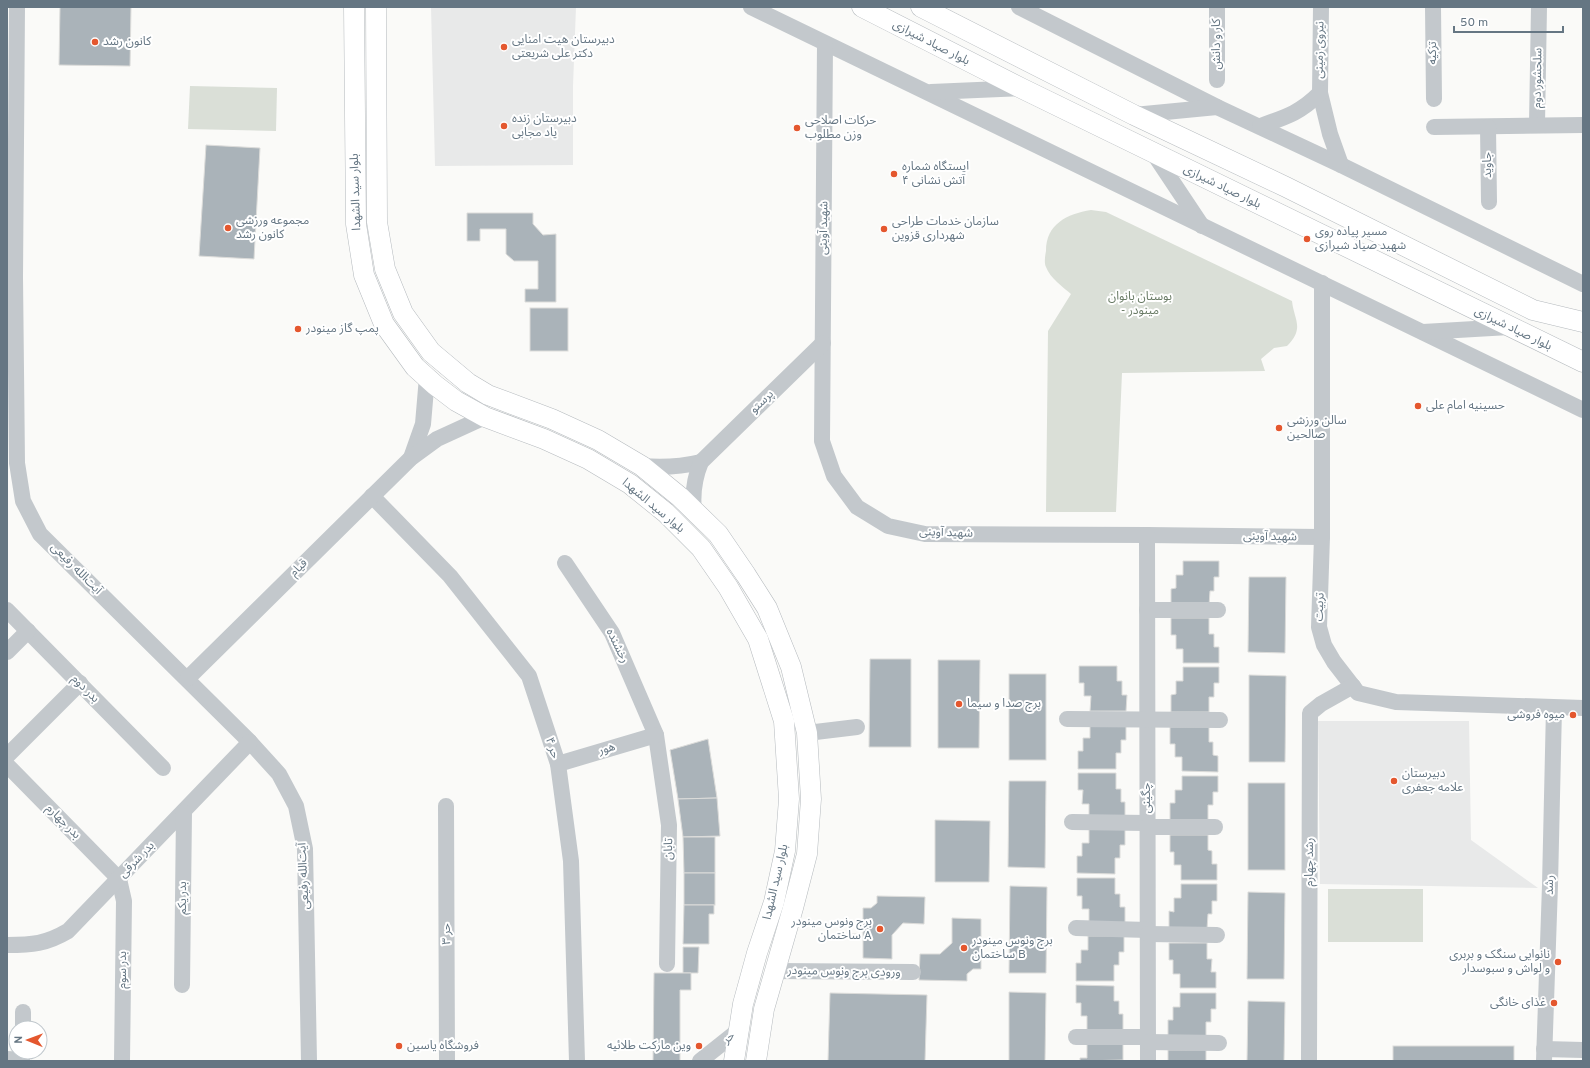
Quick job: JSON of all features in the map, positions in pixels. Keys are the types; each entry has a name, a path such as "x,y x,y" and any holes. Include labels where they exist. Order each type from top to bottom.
{"main road":[{"name":"بلوار سید الشهدا","path":"354,7 356,224 364,275 384,324 415,367 456,401 485,417 544,439 588,459 630,484 666,513 701,548 728,587 758,640 784,721 789,799 785,851 774,902 757,952 742,1004 734,1061"},
{"name":"بلوار سید الشهدا","path":"376,7 377,222 385,269 403,313 432,352 468,383 488,395 552,419 598,440 642,466 694,511 718,534 767,608 791,667 799,694 807,739 811,799 807,854 794,908 774,971 764,1009 756,1061"},
{"name":"بلوار صیاد شیرازی","path":"862,7 1154,154 1583,362"},
{"path":"930,10 1134,115 1286,187 1534,310 1583,322"},
{"path":"778,701 785,707 792,708 797,703 799,694"},
{"path":"786,749 789,739 795,735 802,736 807,739"}],"street":[{"name":"آیت‌الله رفیعی","path":"17,7 12,34 11,277 17,463 23,501 40,534 250,742 279,774 296,806 305,849 309,1061"},
{"path":"752,7 825,44 929,92 1583,410"},
{"path":"1019,7 1216,108 1260,126 1340,164 1583,284"},
{"name":"کار و دانش","path":"1217,7 1217,80"},
{"name":"نیروی زمینی","path":"1321,7 1320,93 1328,128 1340,164"},
{"name":"تزکیه","path":"1433,7 1434,99"},
{"name":"سلحشور دوم","path":"1537,124 1540,7"},
{"name":"شهید آوینی","path":"825,44 822,441 834,476 857,507 888,526 925,534 1322,537"},
{"path":"929,92 1021,88"},
{"name":"نیروی زمینی","path":"1260,126 1288,117 1307,106 1320,93"},
{"path":"1134,115 1216,108"},
{"path":"1434,127 1488,127 1537,124 1583,125"},
{"name":"جاوید","path":"1488,127 1488,202"},
{"path":"1154,154 1202,226"},
{"name":"تربیت","path":"1322,283 1322,537 1319,627 1324,645 1334,662 1358,692 1396,702 1583,708"},
{"path":"1422,332 1509,327"},
{"name":"پرستو","path":"694,511 694,483 701,462 823,343"},
{"name":"قیام","path":"411,458 423,424 427,378"},
{"name":"قیام","path":"187,679 411,458 437,439 485,417"},
{"name":"پرستو","path":"642,466 662,468 682,467 701,462"},
{"name":"حر ۴","path":"372,496 450,576 529,676 558,764 571,861 577,1061"},
{"name":"چگینی","path":"1147,535 1148,1061"},
{"name":"رخشنده","path":"565,563 612,633 656,735"},
{"name":"بدر دوم","path":"7,610 163,768"},
{"path":"1147,610 1218,610"},
{"path":"7,652 28,631"},
{"path":"7,756 80,683"},
{"name":"رشد چهارم","path":"1309,1061 1310,713 1321,704 1353,686"},
{"name":"رشد","path":"1544,1055 1554,708"},
{"path":"1067,718 1220,720"},
{"path":"807,739 857,727"},
{"name":"هور","path":"558,764 656,735"},
{"name":"تابان","path":"656,735 669,825 668,964"},
{"name":"بدر شرقی","path":"7,945 34,945 53,940 68,931 250,742"},
{"name":"بدر چهارم","path":"7,766 119,879"},
{"name":"حر ۳","path":"446,806 448,1061"},
{"name":"بدر یکم","path":"182,985 184,812"},
{"path":"1072,822 1215,827"},
{"name":"بدر سوم","path":"119,879 124,901 122,1061"},
{"path":"1076,928 1217,935"},
{"name":"ورودی برج ونوس مینودر","path":"774,971 913,972"},
{"path":"22,1020 23,1012"},
{"name":"حر","path":"700,1061 739,1030"},
{"path":"1076,1037 1219,1043"},
{"path":"1544,1055 1583,1050"}],"shaded area":[{"path":"431,7 576,7 573,86 573,165 435,166"},
{"name":"دبیرستان علامه جعفری","path":"1318,721 1469,721 1471,840 1538,888 1320,884"}],"green space":[{"path":"190,86 277,88 276,131 188,129"},
{"name":"بوستان بانوان - مینودر","path":"1091,210 1106,212 1292,301 1297,329 1296,334 1287,346 1274,348 1261,359 1265,371 1122,373 1116,512 1046,512 1048,331 1071,294 1054,279 1046,267 1045,259 1047,242 1054,227 1060,222 1074,214"},
{"path":"1328,889 1423,889 1423,942 1328,942"}],"building":[{"name":"کانون رشد","path":"60,7 131,7 130,66 59,65"},
{"name":"مجموعه ورزشی کانون رشد","path":"206,145 260,148 254,259 199,256"},
{"path":"467,213 533,213 533,224 543,235 556,234 556,302 525,302 525,289 538,289 538,261 514,261 506,254 506,229 480,229 480,241 467,241"},
{"path":"530,308 568,308 568,351 530,351"},
{"path":"1183,561 1219,561 1219,577 1214,577 1214,591 1210,591 1209,606 1171,606 1171,589 1176,588 1176,575 1183,575"},
{"path":"1249,577 1286,577 1285,653 1248,652"},
{"path":"1171,618 1209,618 1209,634 1214,634 1214,647 1219,647 1219,663 1183,663 1183,649 1176,649 1176,635 1171,635"},
{"path":"870,659 911,659 911,747 869,747"},
{"name":"برج صدا و سیما","path":"938,660 980,660 979,748 938,748"},
{"path":"1079,666 1117,666 1117,681 1122,681 1122,695 1127,695 1126,711 1090,711 1091,696 1084,696 1084,683 1079,683"},
{"path":"1183,667 1219,667 1219,683 1214,683 1214,697 1209,697 1209,712 1171,712 1171,695 1176,694 1176,681 1183,681"},
{"path":"1009,674 1046,674 1046,760 1009,760"},
{"path":"1249,675 1286,676 1285,762 1249,762"},
{"path":"1090,724 1126,724 1126,740 1121,740 1121,753 1116,753 1116,769 1078,769 1078,751 1083,751 1083,738 1090,738"},
{"path":"1170,727 1209,727 1209,742 1213,742 1213,755 1218,756 1218,772 1182,771 1182,757 1175,757 1175,744 1170,744"},
{"path":"708,739 717,798 678,799 670,750"},
{"path":"1078,773 1116,773 1116,789 1121,789 1121,802 1125,802 1125,818 1089,818 1089,804 1082,804 1083,790 1078,790"},
{"path":"1182,776 1218,776 1218,792 1213,792 1213,805 1208,805 1208,821 1170,820 1170,803 1175,803 1175,790 1182,790"},
{"path":"1009,781 1046,781 1045,868 1008,867"},
{"path":"1248,783 1285,783 1285,870 1248,870"},
{"path":"717,798 720,836 683,837 678,799"},
{"path":"935,820 990,821 989,882 935,882"},
{"path":"1089,829 1125,829 1125,845 1120,845 1120,858 1115,858 1115,874 1077,873 1077,856 1082,856 1082,843 1089,843"},
{"path":"1170,835 1208,835 1208,850 1212,851 1212,864 1217,864 1217,880 1181,880 1181,865 1174,865 1174,852 1170,852"},
{"path":"683,837 715,837 715,873 684,873"},
{"path":"684,873 715,873 715,905 684,905"},
{"path":"1077,878 1115,878 1115,894 1120,894 1120,907 1125,907 1125,923 1089,923 1089,909 1082,909 1082,896 1077,896"},
{"path":"1181,884 1217,884 1217,901 1212,901 1212,914 1208,914 1207,929 1169,929 1169,911 1174,912 1174,898 1181,898"},
{"path":"1010,886 1047,887 1046,973 1009,973"},
{"path":"1248,892 1285,893 1284,979 1247,979"},
{"name":"برج ونوس مینودر ساختمان A","path":"877,896 925,897 924,924 903,923 892,935 892,959 863,958 863,908 871,908 877,903"},
{"path":"684,905 714,905 714,914 709,914 709,944 683,944"},
{"name":"برج ونوس مینودر ساختمان B","path":"952,918 981,919 981,969 973,969 967,974 967,981 919,980 920,954 940,954 952,943"},
{"path":"852,934 856,934 856,939 852,939"},
{"path":"1088,936 1124,936 1124,952 1119,952 1119,965 1114,965 1114,981 1076,981 1076,963 1081,963 1081,950 1088,950"},
{"path":"1169,943 1207,943 1207,959 1212,959 1211,972 1216,972 1216,988 1180,988 1180,974 1173,974 1173,960 1169,960"},
{"path":"683,947 699,947 698,973 683,973"},
{"path":"654,973 691,973 691,990 680,990 680,1061 653,1061"},
{"path":"1076,985 1114,986 1114,1001 1119,1001 1119,1014 1123,1014 1123,1030 1087,1030 1087,1016 1081,1016 1081,1003 1076,1003"},
{"path":"1009,992 1046,993 1045,1061 1009,1061"},
{"path":"830,993 927,995 925,1061 828,1061"},
{"path":"1180,993 1216,993 1216,1009 1211,1009 1211,1022 1206,1022 1206,1038 1168,1037 1168,1020 1173,1020 1173,1007 1180,1007"},
{"path":"1248,1001 1285,1002 1284,1061 1247,1061"},
{"path":"1087,1044 1123,1044 1123,1060 1080,1061 1080,1058 1087,1058"},
{"path":"1393,1046 1514,1046 1514,1061 1393,1061"},
{"path":"1168,1050 1206,1050 1206,1061 1168,1061"}],"place":[{"name":"کانون رشد","path":"95,42"},
{"name":"دبیرستان هیت امنایی دکتر علی شریعتی","path":"504,47"},
{"name":"دبیرستان زنده یاد مجابی","path":"504,126"},
{"name":"حرکات اصلاحی وزن مطلوب","path":"797,128"},
{"name":"ایستگاه شماره ۴ آتش نشانی","path":"894,174"},
{"name":"مجموعه ورزشی کانون رشد","path":"228,228"},
{"name":"سازمان خدمات طراحی شهرداری قزوین","path":"884,229"},
{"name":"مسیر پیاده روی شهید صیاد شیرازی","path":"1307,239"},
{"name":"پمپ گاز مینودر","path":"298,329"},
{"name":"حسینیه امام علی","path":"1418,406"},
{"name":"سالن ورزشی صالحین","path":"1279,428"},
{"name":"برج صدا و سیما","path":"959,704"},
{"name":"میوه فروشی","path":"1573,715"},
{"name":"دبیرستان علامه جعفری","path":"1394,781"},
{"name":"برج ونوس مینودر ساختمان A","path":"880,929"},
{"name":"برج ونوس مینودر ساختمان B","path":"964,948"},
{"name":"نانوایی سنگک و بربری و لواش و سبوسدار","path":"1558,962"},
{"name":"غذای خانگی","path":"1554,1003"},
{"name":"فروشگاه یاسین","path":"399,1046"},
{"name":"وین مارکت طلائیه","path":"699,1046"}]}
